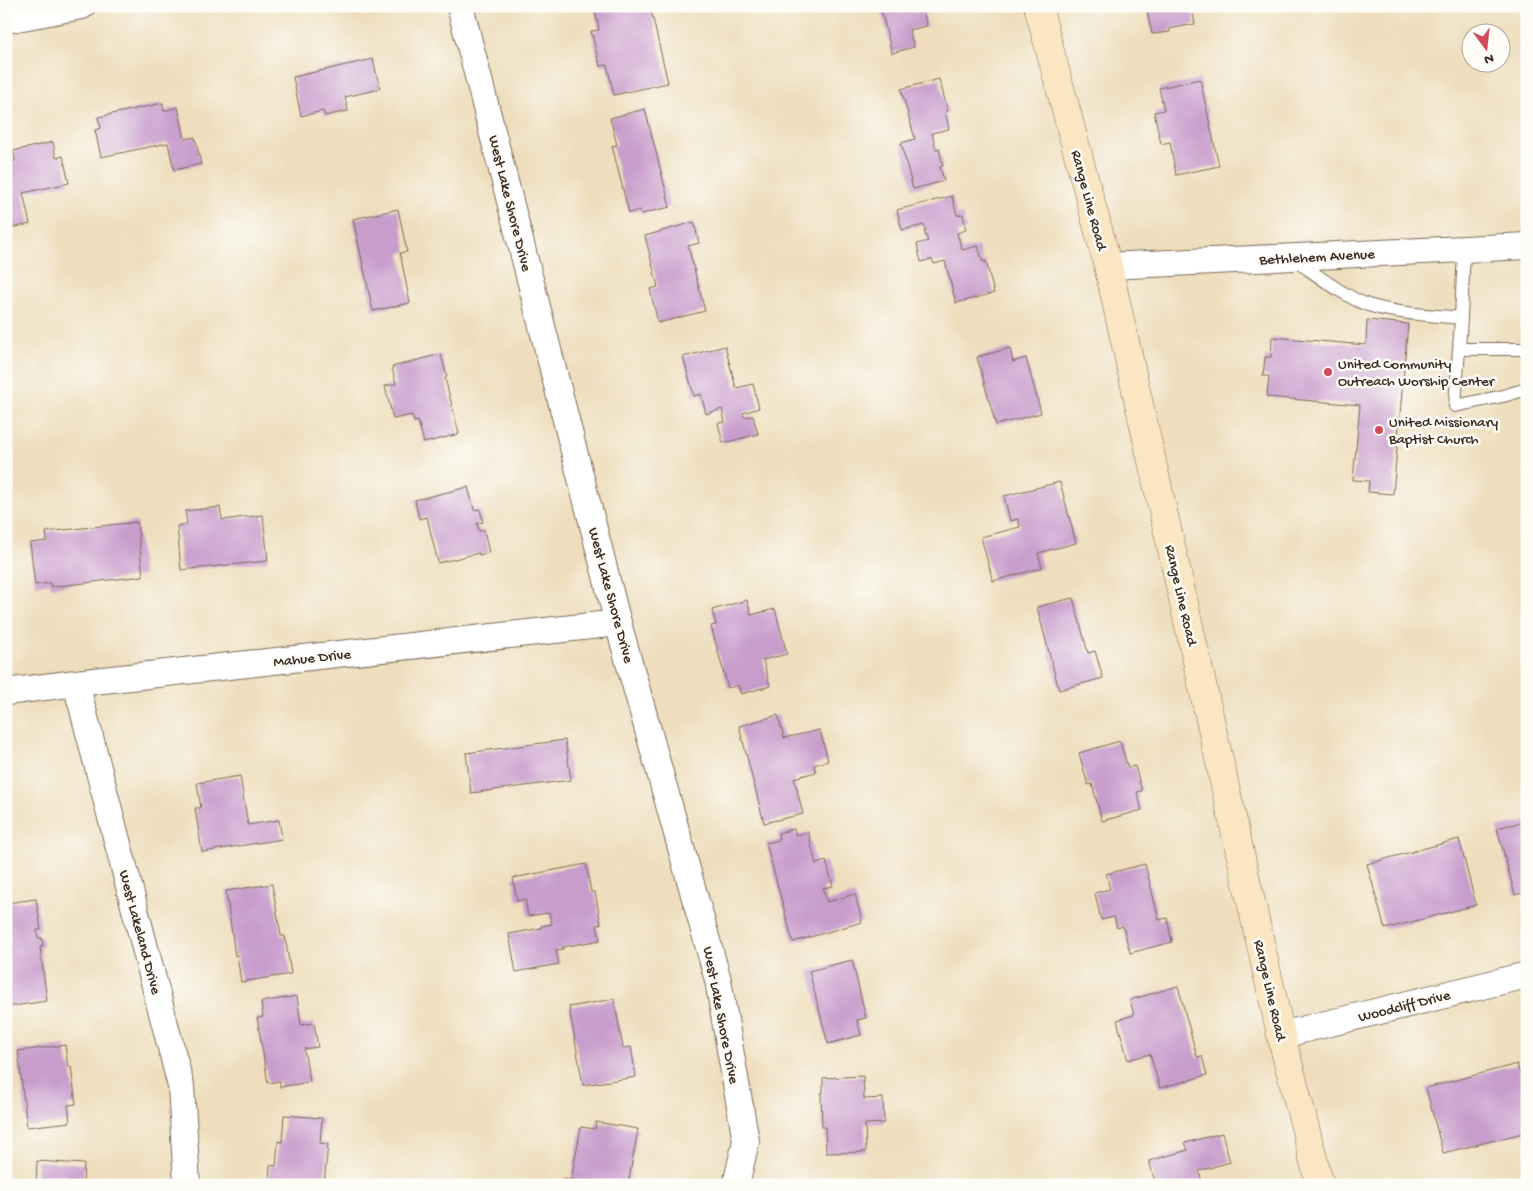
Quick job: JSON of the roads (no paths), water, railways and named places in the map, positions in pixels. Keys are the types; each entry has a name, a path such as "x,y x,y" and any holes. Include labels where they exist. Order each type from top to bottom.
{"main road":[{"name":"Range Line Road","path":"1038,6 1108,266 1282,1036 1320,1185"}],"street":[{"path":"6,20 82,6"},
{"name":"West Lake Shore Drive","path":"460,6 618,623 718,980 746,1141 736,1185"},
{"name":"Bethlehem Avenue","path":"1108,266 1527,246"},
{"name":"Mahue Drive","path":"6,692 618,623"},
{"name":"West Lakeland Drive","path":"76,683 181,1086 187,1185"},
{"name":"Woodcliff Drive","path":"1282,1036 1527,975"}],"lane":[{"path":"1464,249 1455,406 1527,389"},
{"path":"1291,257 1339,289 1367,304 1401,312 1461,318"},
{"path":"1458,349 1527,349"}],"place":[{"name":"United Community Outreach Worship Center","path":"1328,372"},
{"name":"United Missionary Baptist Church","path":"1379,430"}]}
